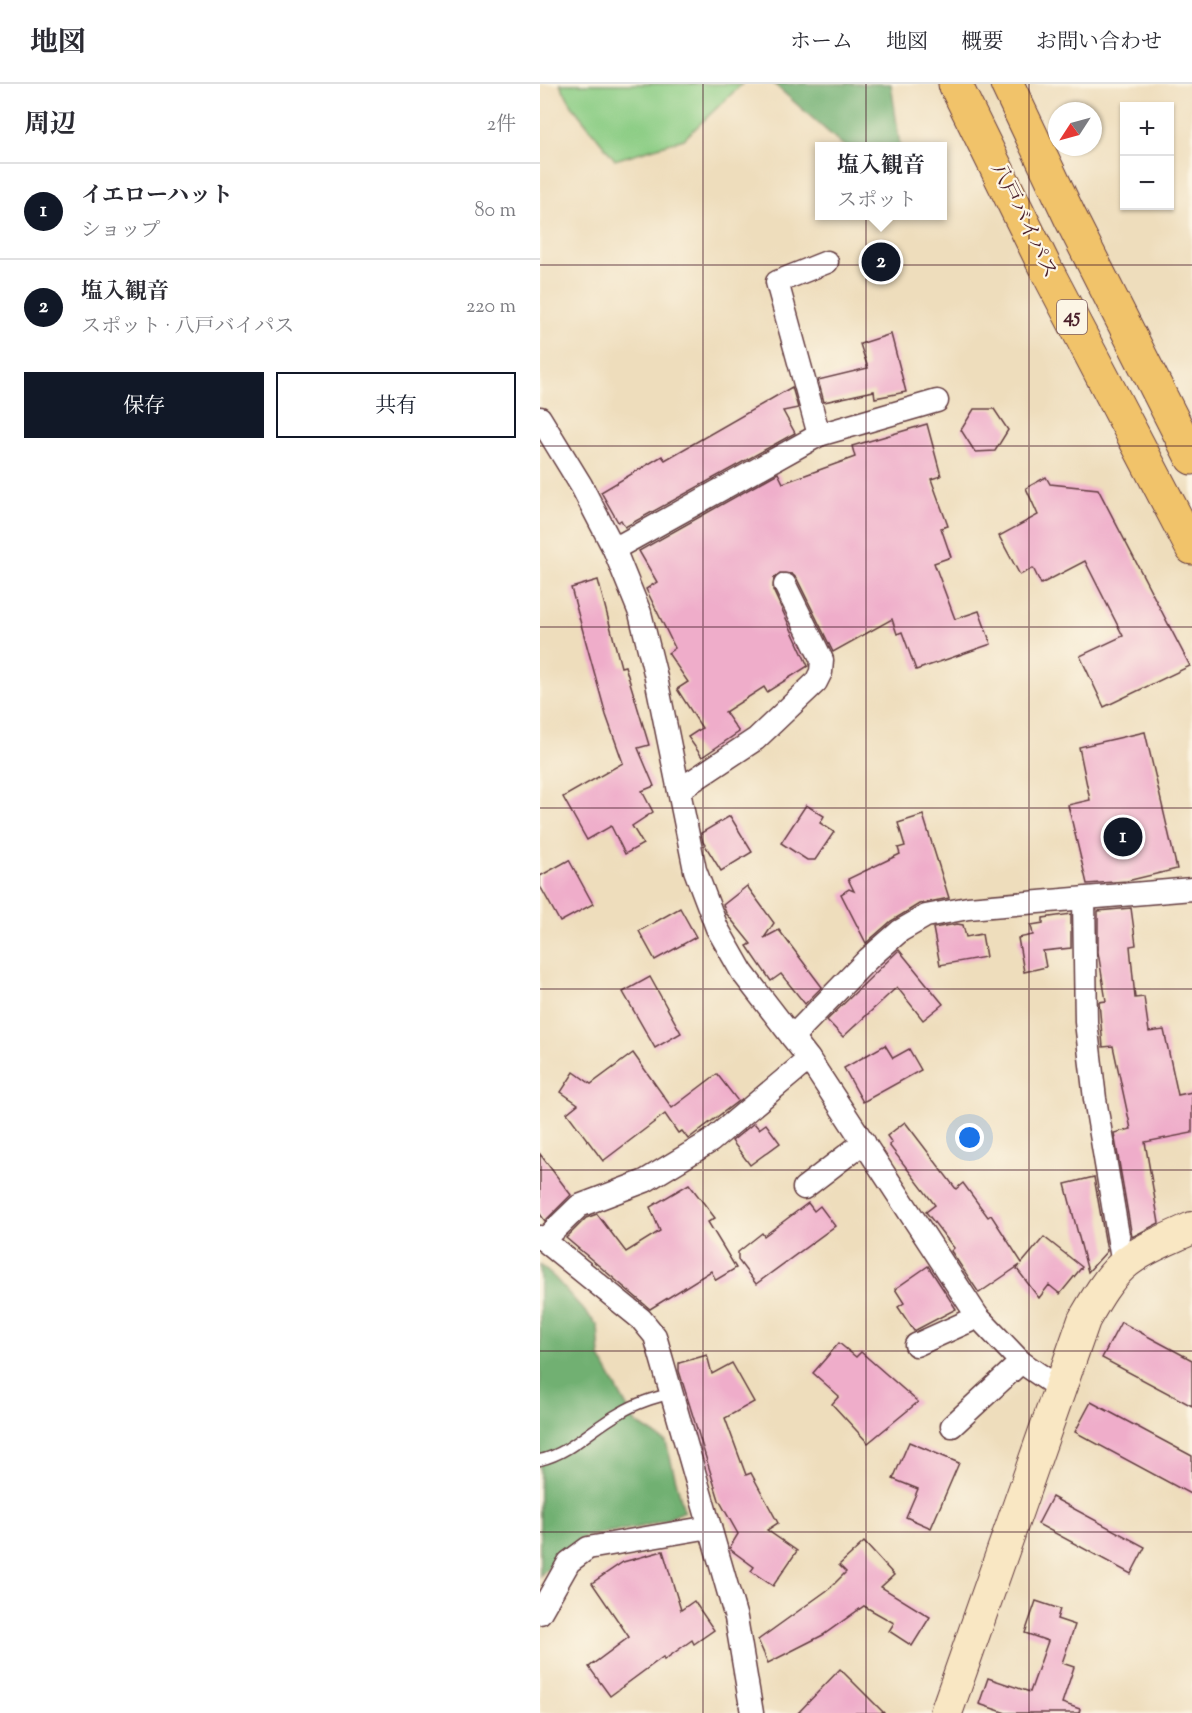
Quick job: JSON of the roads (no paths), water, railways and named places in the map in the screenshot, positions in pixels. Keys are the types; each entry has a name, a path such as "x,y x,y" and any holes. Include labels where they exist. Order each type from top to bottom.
{"highway":[{"name":"八戸バイパス","path":"955,84 1045,267 1192,548"},
{"name":"八戸バイパス","path":"1007,84 1070,217 1192,458"}],"street":[{"path":"819,435 777,282 827,262"},
{"path":"614,549 819,435 937,401"},
{"path":"540,418 582,485 614,549 640,613 695,870 717,928 742,972 809,1059 978,1317 1021,1362 1059,1388"},
{"path":"679,790 756,739 816,682 821,672 822,660 785,585"},
{"path":"792,1037 868,959 900,931 926,916 968,908 1192,889"},
{"path":"1084,899 1086,1022 1096,1109 1123,1265"},
{"path":"752,1713 736,1618 655,1336 640,1318 542,1238 579,1206 645,1181 711,1141 809,1059"},
{"path":"804,1188 864,1142"},
{"path":"946,1713 1084,1320 1106,1284 1123,1265 1143,1251 1192,1228"},
{"path":"916,1345 978,1317"},
{"path":"952,1426 1021,1362"},
{"path":"540,1612 569,1562 588,1548 710,1527"}],"lane":[{"path":"540,1460 557,1456 626,1409 672,1393"}],"place":[{"name":"塩入観音","path":"881,262"},
{"name":"イエローハット","path":"1123,837"}]}
